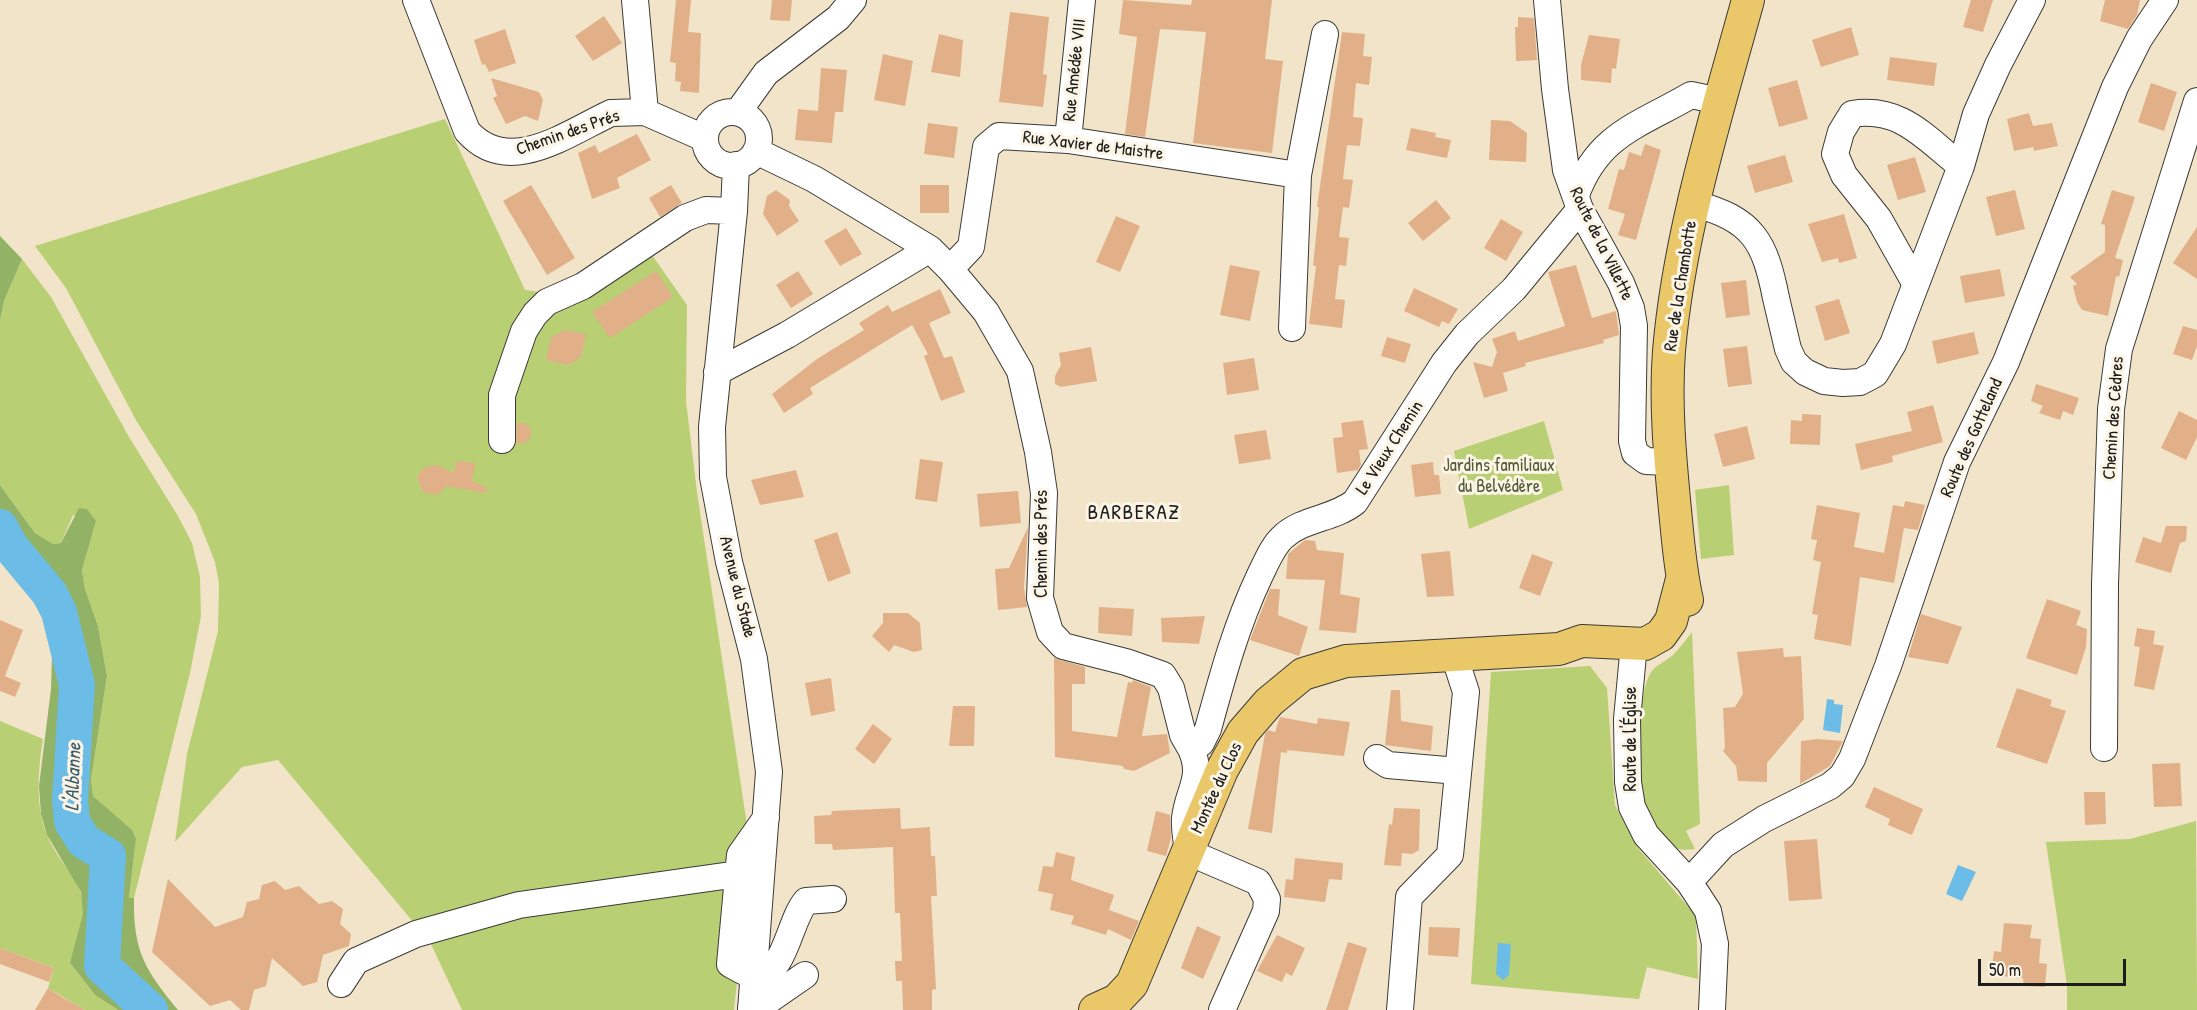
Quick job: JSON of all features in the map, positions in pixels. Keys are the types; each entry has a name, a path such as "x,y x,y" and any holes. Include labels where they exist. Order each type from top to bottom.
{"main road":[{"name":"Rue de la Chambotte","path":"1633,650 1661,635 1671,621 1682,579 1670,462 1669,352 1680,271 1695,204 1748,0"},
{"name":"Montée du Clos","path":"1095,1010 1118,1000 1132,984 1222,770 1243,732 1269,702 1303,674 1346,661 1559,648 1582,642 1633,650"}],"street":[{"name":"Chemin des Prés","path":"416,0 467,131 476,142 491,151 520,153 611,113 645,112 704,138"},
{"path":"635,0 645,112"},
{"path":"738,112 766,73 838,18 853,0"},
{"name":"Rue Amédée VIII","path":"1068,140 1082,0"},
{"name":"Route de la Villette","path":"1547,0 1555,89 1566,170 1578,202 1621,283 1631,308 1634,326 1632,441 1635,453 1646,460 1670,462"},
{"path":"1695,204 1729,214 1757,238 1766,254 1788,349 1794,362 1805,372 1824,381 1851,382 1875,374 1893,344 1961,166 1976,114 1998,65 2032,0"},
{"name":"Route des Gotteland","path":"1689,882 1723,845 1764,819 1830,786 1842,776 1852,759 1888,666 1957,462 2006,362 2115,87 2139,39 2165,0"},
{"path":"1292,328 1298,175 1325,34"},
{"name":"Le Vieux Chemin","path":"1191,749 1201,743 1208,729 1239,618 1267,561 1283,536 1297,527 1345,510 1354,502 1444,363 1467,334 1514,289 1578,202 1584,174 1594,158 1617,136 1691,95 1720,101"},
{"name":"Chemin des Cèdres","path":"2104,748 2105,584 2110,421 2119,350 2197,101"},
{"path":"1915,283 1879,219 1844,175 1835,154 1840,132 1852,114 1873,111 1896,116 1961,166"},
{"path":"738,112 752,121 758,135 746,158 727,165 711,156 704,138 711,121 719,115 738,112"},
{"name":"Rue Xavier de Maistre","path":"950,268 971,247 986,147 999,136 1068,140 1298,175"},
{"name":"Chemin des Prés","path":"746,158 814,179 930,249 950,268 986,312 1020,371 1044,493 1040,598 1050,632 1063,646 1126,662 1163,675 1171,688 1183,735 1191,749"},
{"name":"Avenue du Stade","path":"746,158 734,211 712,427 713,477 729,562 754,659 769,772 751,1009"},
{"path":"502,440 501,394 524,331 535,314 547,302 583,286 685,218 706,210 734,211"},
{"path":"717,372 787,335 930,249"},
{"name":"Route de l'Église","path":"1633,650 1628,719 1628,783 1632,807 1646,835 1689,882 1708,911 1715,944 1712,1010"},
{"path":"1400,1010 1409,897 1450,855 1466,692 1454,655"},
{"path":"1191,749 1197,763 1196,783 1185,818 1188,852 1258,882 1268,899 1266,911 1222,1010"},
{"path":"1377,758 1388,765 1458,771"},
{"path":"766,818 740,855 730,964 754,976 768,973 776,966 797,911 806,901 833,899"},
{"path":"341,984 356,961 416,934 519,905 738,873"},
{"path":"751,1009 769,1000 805,975"}],"green space":[{"path":"445,119 525,290 546,293 640,238 687,305 686,401 697,492 751,852 734,1010 462,1010 430,942 278,760 242,767 175,842 187,754 218,631 219,583 215,562 196,514 137,422 66,288 35,246"},
{"path":"0,236 22,259 4,301 0,321"},
{"path":"22,259 51,297 129,437 178,516 192,543 200,577 201,616 190,673 134,898 129,898 136,839 131,830 93,796 91,780 107,676 98,626 85,589 82,570 96,521 73,515 61,543 53,544 35,533 0,485 0,321 4,301"},
{"name":"Jardins familiaux du Belvédère","path":"1544,421 1563,490 1469,529 1454,451"},
{"path":"0,485 35,533 53,544 61,543 79,508 87,509 96,521 82,570 85,589 98,626 107,676 91,780 93,796 132,830 136,839 129,898 134,898 134,916 139,946 149,971 178,1010 118,1010 95,995 70,963 83,914 81,892 47,835 41,814 39,786 51,689 52,656 48,628 23,583 0,553"},
{"path":"1729,485 1734,555 1701,559 1695,490"},
{"path":"1692,632 1700,824 1686,831 1695,849 1682,850 1672,847 1661,837 1647,811 1640,778 1639,739 1642,701 1650,674 1674,654"},
{"path":"1590,666 1607,688 1615,805 1638,848 1696,916 1698,979 1647,967 1639,999 1471,984 1491,672"},
{"path":"0,721 43,739 39,799 43,823 50,843 77,884 82,900 83,918 70,963 95,995 118,1010 85,1010 48,988 54,968 0,948"},
{"path":"2196,821 2197,1010 2067,1010 2067,986 2046,842 2130,839"}],"water":[{"path":"1827,699 1834,700 1834,704 1843,705 1840,733 1823,730"},
{"path":"1958,865 1976,872 1962,901 1946,894"},
{"path":"1498,943 1511,944 1509,975 1503,980 1496,974"}],"building":[{"path":"676,0 691,0 688,32 701,33 699,93 680,91 681,82 675,81 676,63 670,62"},
{"path":"772,0 792,0 790,21 770,20"},
{"path":"1123,0 1191,5 1192,0 1272,0 1265,59 1283,61 1272,153 1193,143 1206,32 1160,29 1145,137 1125,134 1137,37 1119,34"},
{"path":"1971,0 1993,0 1983,32 1963,27"},
{"path":"2105,0 2140,0 2137,15 2128,29 2100,21"},
{"path":"1010,12 1049,17 1043,74 1047,75 1043,107 999,102"},
{"path":"604,16 622,43 593,61 575,36"},
{"path":"1518,17 1534,18 1537,60 1516,61 1515,27 1518,27"},
{"path":"1851,27 1859,55 1821,67 1812,40"},
{"path":"505,29 516,63 489,72 485,64 482,65 474,40"},
{"path":"1342,32 1365,34 1363,56 1372,57 1369,85 1356,83 1353,117 1363,118 1360,146 1347,145 1343,179 1353,180 1349,208 1343,207 1339,237 1349,238 1346,266 1339,265 1335,299 1345,300 1342,328 1309,324 1316,266 1313,266 1319,207 1317,207"},
{"path":"939,34 963,40 960,77 931,72"},
{"path":"1589,35 1620,39 1616,69 1612,68 1611,83 1581,80 1581,65"},
{"path":"883,54 913,61 905,106 874,100"},
{"path":"1890,57 1937,63 1934,86 1887,80"},
{"path":"821,68 847,70 843,112 835,112 832,143 795,140 798,109 818,111"},
{"path":"491,78 539,92 543,100 538,121 525,116 506,124 493,98 497,96"},
{"path":"1797,80 1808,119 1779,127 1768,88"},
{"path":"2151,83 2177,92 2164,131 2138,122"},
{"path":"2029,113 2033,126 2052,123 2058,146 2034,151 2033,147 2014,151 2007,119"},
{"path":"1491,120 1510,121 1527,133 1526,162 1489,160"},
{"path":"928,123 958,127 954,158 924,154"},
{"path":"1411,128 1436,133 1435,137 1451,140 1447,158 1406,150"},
{"path":"637,134 651,160 617,178 620,188 592,199 578,153 595,145 599,153"},
{"path":"1645,144 1661,150 1636,240 1618,235 1625,214 1608,209 1619,169 1624,170 1629,152 1641,156"},
{"path":"1785,155 1793,182 1755,193 1747,166"},
{"path":"1915,157 1926,192 1898,200 1887,165"},
{"path":"531,185 575,258 547,275 503,201"},
{"path":"671,185 682,203 660,217 649,198"},
{"path":"920,185 949,185 949,213 920,213"},
{"path":"776,190 790,200 789,206 799,221 777,236 763,214 767,196"},
{"path":"2015,190 2025,229 1996,236 1986,197"},
{"path":"2112,190 2135,197 2115,258 2123,260 2119,277 2116,276 2108,316 2082,310 2077,302 2073,286 2077,284 2070,277 2105,252 2105,225 2101,224"},
{"path":"1436,200 1451,218 1423,241 1408,223"},
{"path":"1844,214 1857,258 1839,263 1838,258 1822,262 1808,224"},
{"path":"1116,216 1140,226 1120,272 1096,262"},
{"path":"1501,219 1523,232 1506,261 1484,248"},
{"path":"2197,227 2197,279 2173,263"},
{"path":"846,228 862,254 840,266 824,241"},
{"path":"1230,265 1260,271 1250,321 1220,315"},
{"path":"1576,265 1592,318 1616,311 1619,335 1603,340 1604,343 1525,363 1526,366 1503,373 1508,391 1484,398 1473,362 1492,367 1497,352 1492,339 1515,331 1518,341 1565,326 1548,272"},
{"path":"2000,269 2005,296 1965,303 1960,276"},
{"path":"656,271 673,297 610,338 592,312"},
{"path":"798,271 813,294 791,308 776,285"},
{"path":"1746,280 1750,315 1726,318 1721,283"},
{"path":"1414,288 1458,309 1449,324 1442,321 1439,327 1404,311"},
{"path":"940,289 951,313 929,323 944,358 952,356 965,392 941,401 924,356 928,354 912,325 810,388 813,394 784,413 772,394 817,359 864,330 859,323 888,305 892,312"},
{"path":"1839,299 1850,333 1825,341 1815,306"},
{"path":"2183,326 2197,330 2197,346 2192,360 2173,354"},
{"path":"564,330 586,334 581,357 568,365 546,360 551,338"},
{"path":"1974,332 1979,354 1937,364 1932,341"},
{"path":"1387,337 1411,344 1405,363 1381,356"},
{"path":"1747,346 1752,384 1728,387 1723,349"},
{"path":"1091,347 1097,381 1061,387 1055,384 1055,376 1061,365 1059,353"},
{"path":"1254,358 1259,390 1227,395 1223,363"},
{"path":"2036,384 2079,398 2073,415 2063,411 2060,420 2039,413 2043,406 2031,401"},
{"path":"1933,405 1943,442 1892,456 1893,462 1861,470 1855,444 1912,431 1907,412"},
{"path":"2179,411 2197,420 2197,437 2186,460 2161,448"},
{"path":"1802,414 1821,415 1820,445 1790,444 1791,420 1802,421"},
{"path":"1363,420 1368,449 1359,450 1361,465 1358,470 1337,473 1333,438 1343,437 1341,423"},
{"path":"517,423 524,423 531,429 531,437 525,443 516,443"},
{"path":"1747,426 1755,459 1723,467 1714,434"},
{"path":"1266,430 1271,459 1239,464 1234,435"},
{"path":"920,459 943,462 937,502 915,499"},
{"path":"456,461 475,463 472,481 487,488 486,493 447,486 437,495 423,492 417,478 423,468 436,465 454,473"},
{"path":"1433,462 1434,475 1439,475 1441,494 1415,497 1411,465"},
{"path":"796,470 804,497 760,505 751,480"},
{"path":"1018,491 1021,523 980,527 977,494"},
{"path":"1905,501 1925,505 1918,530 1904,528 1894,583 1860,577 1851,646 1814,639 1818,615 1812,614 1821,562 1813,560 1817,540 1811,539 1817,505 1860,513 1854,547 1884,553 1893,505 1904,507"},
{"path":"2166,526 2187,526 2186,541 2180,543 2171,573 2135,562 2143,537 2161,543"},
{"path":"1028,527 1024,588 1027,607 998,610 995,569 1009,568"},
{"path":"837,532 851,573 828,582 814,540"},
{"path":"1305,540 1315,541 1317,550 1344,553 1340,594 1360,598 1356,633 1319,630 1325,580 1286,579 1288,554"},
{"path":"1450,551 1454,596 1427,597 1421,554"},
{"path":"1532,554 1553,562 1540,596 1519,588"},
{"path":"1270,589 1280,589 1278,615 1308,627 1299,656 1250,640"},
{"path":"2047,599 2081,611 2076,625 2087,629 2086,647 2077,675 2026,658"},
{"path":"1099,607 1134,609 1132,636 1098,633"},
{"path":"883,613 908,613 920,623 922,650 914,652 894,645 889,652 872,636 883,623"},
{"path":"1921,614 1962,627 1948,664 1908,657"},
{"path":"1205,616 1199,644 1162,642 1161,618"},
{"path":"0,620 23,630 5,676 21,683 15,697 0,691"},
{"path":"2137,628 2155,631 2153,644 2164,646 2154,690 2134,686 2140,647 2134,646"},
{"path":"1783,648 1784,657 1801,656 1804,719 1767,763 1767,782 1738,781 1736,766 1723,751 1725,748 1723,708 1735,707 1743,694 1737,652"},
{"path":"1054,658 1085,667 1085,684 1072,684 1072,731 1117,737 1128,682 1132,683 1133,680 1151,687 1142,736 1167,734 1170,753 1134,771 1124,769 1123,766 1055,757"},
{"path":"831,678 835,711 811,716 805,683"},
{"path":"2017,688 2052,700 2050,706 2066,711 2047,764 1996,747"},
{"path":"1391,690 1400,690 1401,721 1433,726 1431,751 1385,745"},
{"path":"953,706 975,706 974,746 949,746"},
{"path":"1280,717 1317,724 1318,718 1350,722 1344,756 1287,750 1287,753 1281,752 1272,833 1248,829 1265,734 1268,730 1275,732"},
{"path":"873,724 892,739 874,764 855,749"},
{"path":"1817,739 1843,741 1830,766 1800,784 1801,741"},
{"path":"2180,763 2182,806 2154,807 2152,764"},
{"path":"1874,787 1923,809 1912,835 1888,825 1890,819 1865,807"},
{"path":"2084,792 2105,792 2106,824 2085,825"},
{"path":"900,808 901,829 930,827 931,856 935,856 937,896 931,896 936,989 932,990 932,1010 903,1010 902,981 896,981 895,961 902,961 900,913 895,913 893,847 833,850 832,844 815,844 814,816 831,815 832,811"},
{"path":"1394,808 1420,809 1419,850 1412,854 1402,853 1401,866 1384,865 1389,824 1392,825"},
{"path":"1156,811 1170,815 1171,838 1166,856 1147,851"},
{"path":"1817,839 1822,899 1789,901 1784,841"},
{"path":"1056,852 1075,857 1071,880 1114,895 1109,910 1139,921 1131,940 1108,929 1106,935 1071,924 1074,916 1050,910 1053,894 1038,891 1043,866 1053,867"},
{"path":"1295,858 1343,863 1342,880 1329,879 1325,902 1284,897 1286,879 1293,880"},
{"path":"168,879 215,927 243,917 247,902 259,899 262,885 275,881 285,890 299,886 319,904 332,901 343,909 340,924 351,934 349,946 323,955 317,982 303,986 272,958 266,986 254,990 249,1010 241,1010 230,1000 210,1006 152,952"},
{"path":"2004,923 2032,925 2030,938 2041,939 2039,963 2047,964 2045,987 2024,986 2023,978 1991,975 1994,951 2001,952"},
{"path":"1197,926 1221,937 1203,979 1181,968"},
{"path":"1429,927 1460,928 1458,957 1428,955"},
{"path":"1277,935 1305,948 1292,976 1286,973 1282,982 1257,971"},
{"path":"1348,942 1367,948 1348,1010 1326,1010"},
{"path":"0,948 54,968 49,982 0,964"},
{"path":"48,988 62,997 85,1010 35,1010"}],"waterway":[{"name":"L'Albanne","path":"0,527 10,546 50,594 59,612 77,685 70,800 72,822 84,841 108,856 102,966 150,1010"}],"district":[{"name":"BARBERAZ","path":"1134,513"}]}
